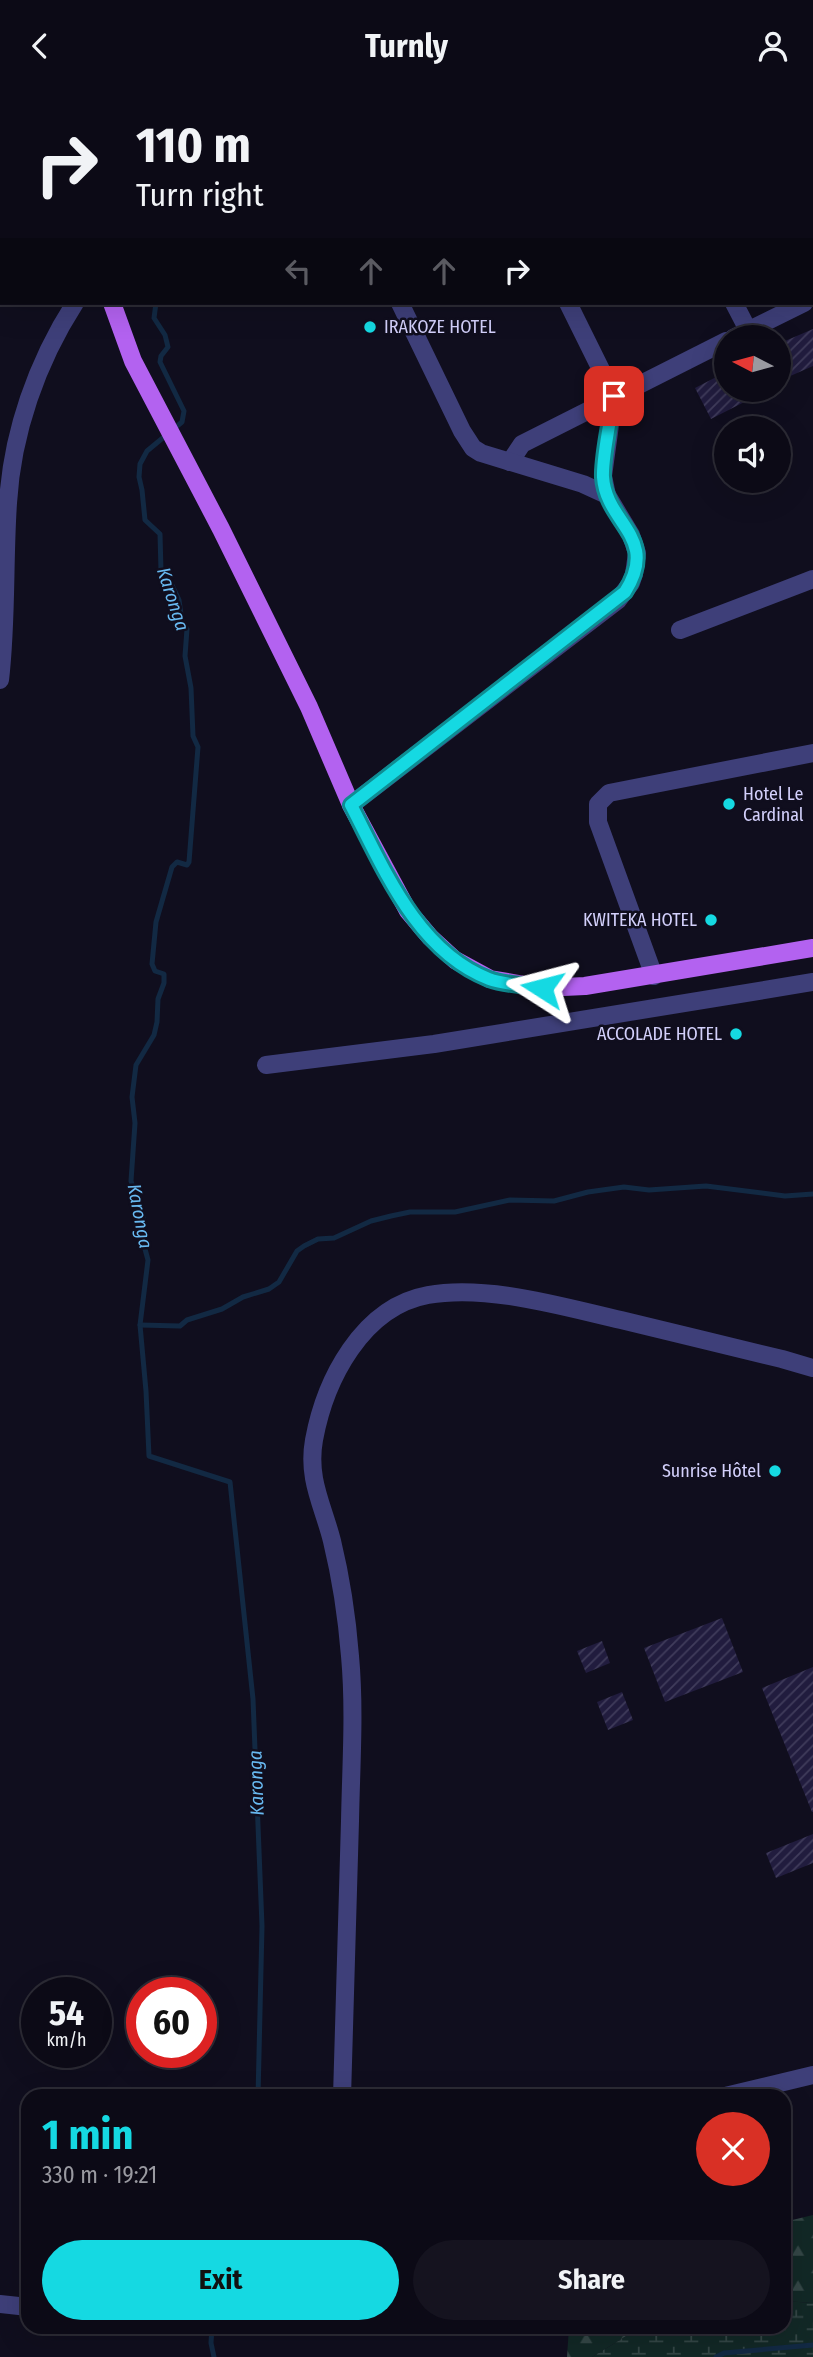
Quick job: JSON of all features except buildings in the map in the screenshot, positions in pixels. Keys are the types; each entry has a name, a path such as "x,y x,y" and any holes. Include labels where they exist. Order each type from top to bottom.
{"main road":[{"path":"113,305 133,361 221,529 309,707 351,805 408,911 430,937 455,960 490,979 542,988 585,986 654,976 813,948"}],"street":[{"path":"0,680 8,500 17,440 42,363 74,305"},
{"path":"401,305 467,440 481,453 583,484 607,495"},
{"path":"351,805 625,592 635,573 637,554 631,535 607,495 603,476 614,396 569,305"},
{"path":"734,305 739,325"},
{"path":"759,325 800,305"},
{"path":"510,462 522,444 714,347"},
{"path":"680,630 813,579"},
{"path":"654,976 598,822 598,804 609,793 813,753"},
{"path":"266,1065 434,1044 813,982"},
{"path":"342,2089 351,1767 351,1657 332,1539 319,1505 312,1471 314,1443 322,1407 339,1366 363,1334 392,1308 427,1295 470,1292 550,1303 813,1368"},
{"path":"755,2089 813,2075"},
{"path":"0,2304 21,2306"}],"green space":[{"path":"813,2215 813,2303 791,2301 791,2220"},
{"path":"791,2301 813,2303 813,2357 592,2357 628,2335 791,2334"},
{"path":"569,2334 632,2334 592,2357 567,2357"}],"waterway":[{"name":"Karonga","path":"156,305 154,318 165,335 168,347 160,362 184,411 182,422 147,451 140,464 139,477 145,520 160,534 161,571 171,583 179,600 182,621 187,629 185,656 191,688 193,736 198,747 189,862 187,865 177,862 172,867 156,922 152,964 155,971 164,974 164,983 158,999 154,1035 136,1065 132,1097 135,1123 131,1181 143,1216 148,1260 140,1325 149,1456 230,1482 253,1699 262,1926 258,2089"},
{"path":"140,1325 180,1326 187,1320 222,1309 279,1282 297,1251 304,1246 318,1239 334,1238 371,1221 410,1212 455,1212 510,1200 554,1201 588,1192 624,1187 649,1190 706,1186 785,1196 813,1194"},
{"name":"Karonga","path":"212,2334 214,2357"},
{"path":"716,2357 724,2353 813,2345"}],"place":[{"name":"IRAKOZE HOTEL","path":"370,327"},
{"name":"Hotel Le Cardinal","path":"729,804"},
{"name":"KWITEKA HOTEL","path":"711,920"},
{"name":"ACCOLADE HOTEL","path":"736,1034"},
{"name":"Sunrise Hôtel","path":"775,1471"}],"route":[{"path":"542,988 490,979 455,960 442,949 408,911 351,805 618,600 631,583 637,554 635,544 607,495 603,476 614,396"}]}
